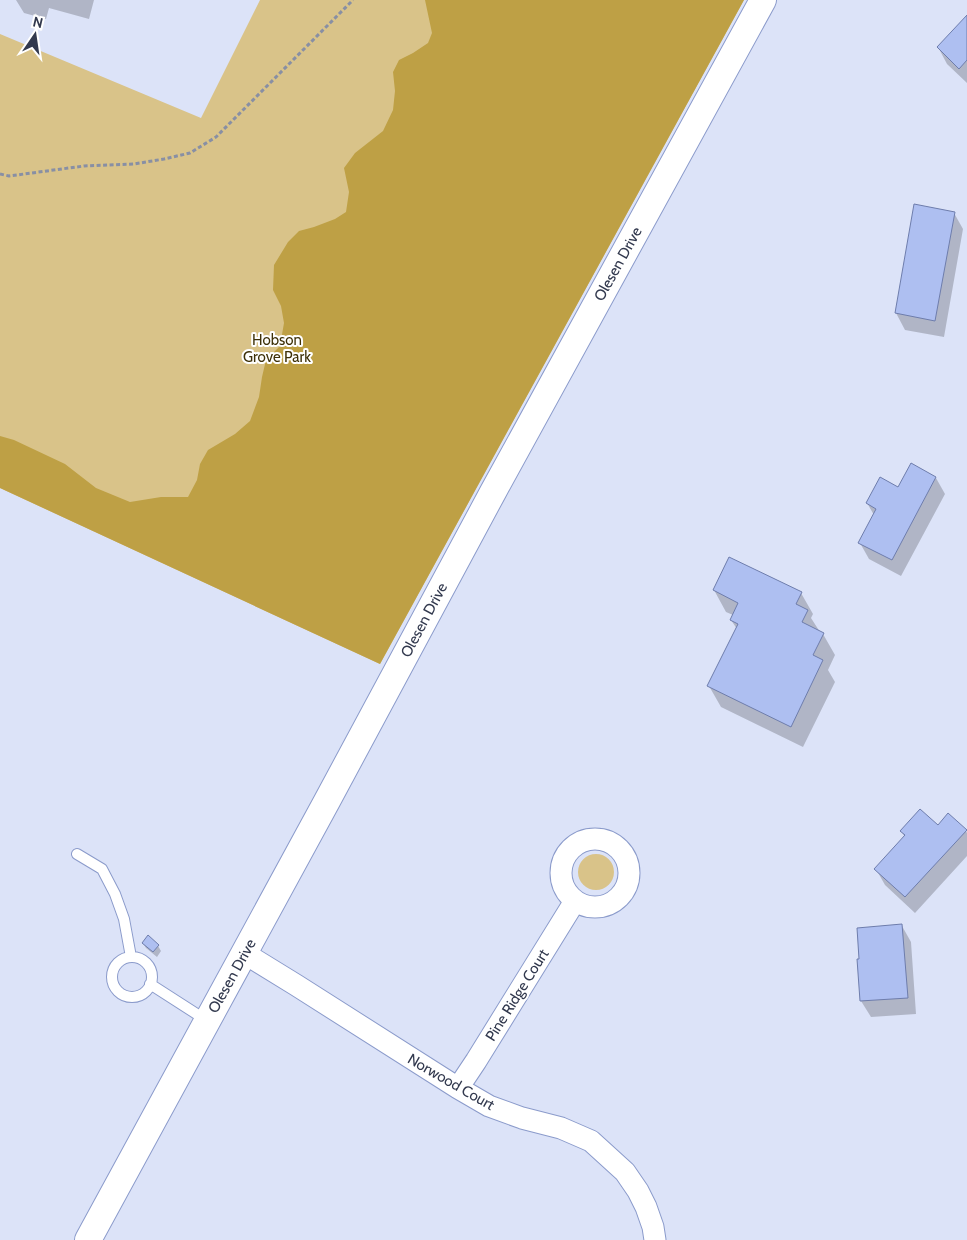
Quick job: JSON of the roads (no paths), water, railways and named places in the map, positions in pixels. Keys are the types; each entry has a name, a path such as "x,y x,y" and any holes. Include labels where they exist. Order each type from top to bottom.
{"street":[{"name":"Olesen Drive","path":"88,1240 502,476 763,0"},
{"name":"Pine Ridge Court","path":"458,1088 575,901"},
{"name":"Norwood Court","path":"244,953 489,1106 522,1118 561,1128 591,1141 624,1172 638,1191 653,1227 655,1240"}],"lane":[{"path":"77,854 102,869 115,894 124,919 131,957"},
{"path":"128,957 138,957 146,962 151,970 152,980 150,984 148,989 140,995 131,997 122,994 114,988 113,969 119,961 128,957"},
{"path":"150,984 207,1021"}],"park label":[{"name":"Hobson Grove Park","path":"277,348"}]}
